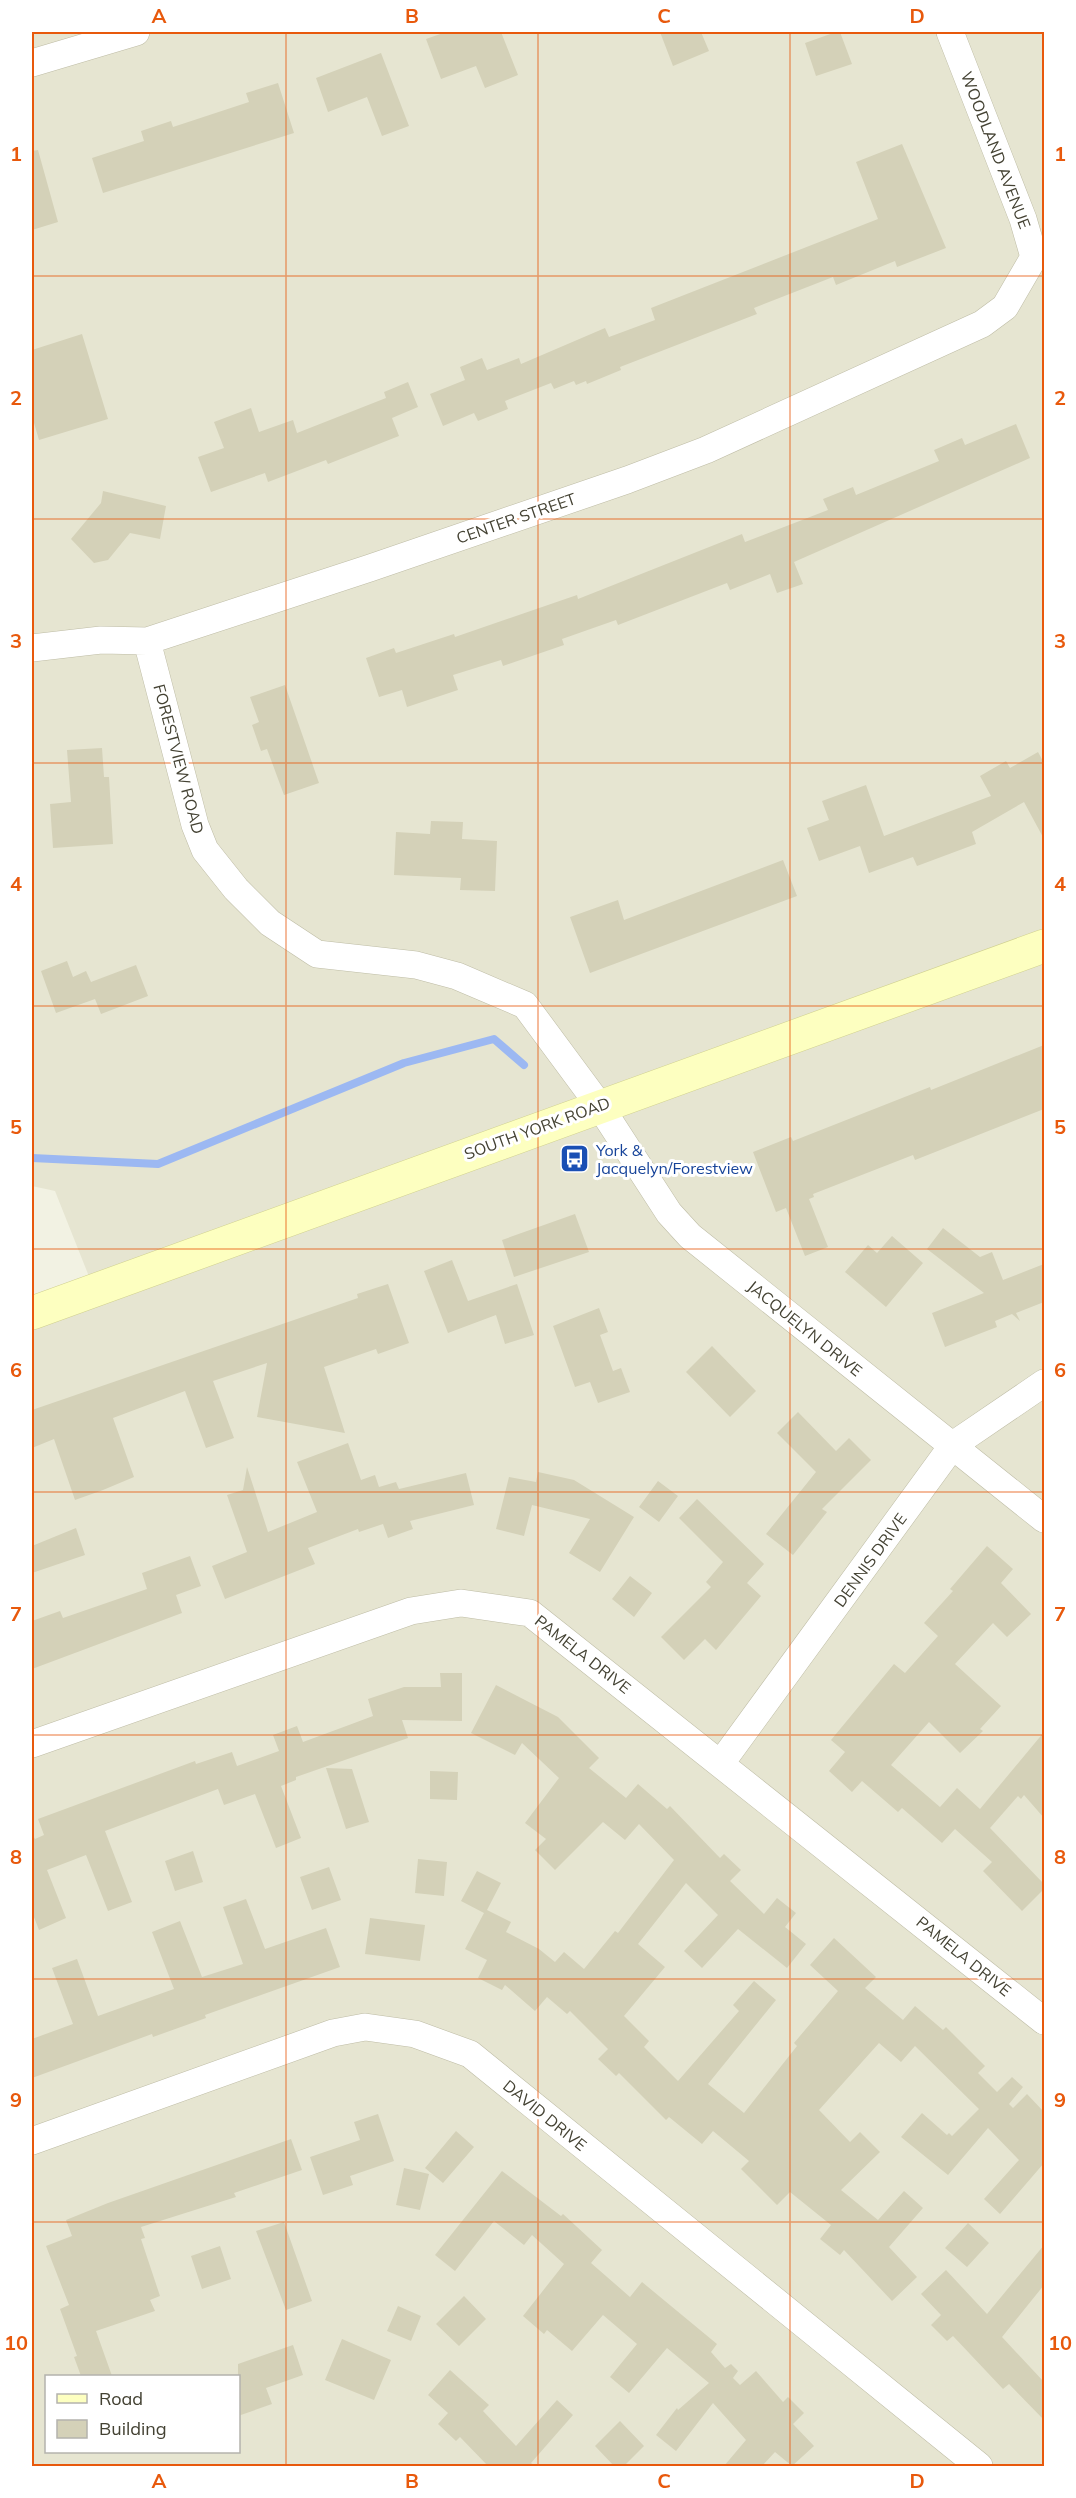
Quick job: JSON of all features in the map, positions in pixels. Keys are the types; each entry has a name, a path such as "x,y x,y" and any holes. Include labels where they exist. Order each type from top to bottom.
{"main road":[{"name":"SOUTH YORK ROAD","path":"32,1313 599,1105 1044,946"}],"street":[{"path":"32,63 136,32"},
{"name":"WOODLAND AVENUE","path":"950,32 1023,219 1034,257 1005,307 982,324"},
{"name":"CENTER STREET","path":"32,648 101,640 147,641 627,480 706,450 982,324"},
{"name":"FORESTVIEW ROAD","path":"147,641 195,825 205,850 236,889 270,923 317,954 416,965 457,976 525,1005 599,1105"},
{"name":"JACQUELYN DRIVE","path":"599,1105 669,1213 690,1236 1044,1519"},
{"name":"DENNIS DRIVE","path":"721,1763 952,1445 1044,1383"},
{"name":"PAMELA DRIVE","path":"32,1744 411,1611 461,1603 530,1613 1044,2021"},
{"name":"DAVID DRIVE","path":"32,2141 333,2033 365,2027 415,2034 470,2054 979,2466"}],"shaded area":[{"path":"32,32 1044,32 1044,931 90,1279 55,1191 32,1186"},
{"path":"1044,956 1044,2466 32,2466 32,1326"}],"building":[{"path":"446,32 501,32 518,75 485,88 476,66 441,79 426,39"},
{"path":"660,32 701,32 709,51 673,66"},
{"path":"840,32 852,64 816,76 805,43"},
{"path":"381,53 409,126 382,136 367,97 328,112 316,78"},
{"path":"278,83 294,133 103,193 92,158 144,141 141,131 171,121 173,127 249,102 246,93"},
{"path":"902,144 946,248 897,267 895,261 836,285 833,277 754,308 757,314 620,367 621,370 587,384 586,381 576,385 574,381 554,389 551,383 505,401 508,409 478,421 474,413 443,426 430,394 465,380 460,367 482,358 487,370 519,358 521,364 605,328 609,337 655,320 651,308 878,219 856,162"},
{"path":"38,150 58,222 32,230 32,151"},
{"path":"82,334 108,419 39,440 32,416 32,350"},
{"path":"408,382 418,407 392,418 399,436 328,464 326,460 268,482 265,473 211,492 198,457 224,448 214,422 251,408 259,432 293,420 297,433 386,398 384,392"},
{"path":"1016,424 1030,458 794,562 803,584 777,593 770,574 730,590 727,583 618,625 616,620 562,639 564,645 503,666 501,660 453,675 458,690 407,707 402,690 379,697 366,658 394,648 396,653 454,634 455,637 577,595 578,599 742,534 745,542 828,510 823,499 853,487 856,495 939,461 934,450 962,438 965,445"},
{"path":"103,491 166,506 160,539 130,533 108,560 94,563 71,539 101,503"},
{"path":"285,685 319,783 284,795 267,749 261,751 252,725 259,722 250,697"},
{"path":"102,748 104,777 109,777 113,844 53,848 50,804 71,802 67,750"},
{"path":"1038,752 1044,763 1044,839 1024,802 972,832 976,844 917,866 913,857 869,873 860,846 819,861 807,828 829,820 822,801 866,785 884,836 991,796 980,776 1006,761 1010,768"},
{"path":"431,821 463,822 462,839 497,841 495,891 460,890 461,878 394,875 396,832 430,834"},
{"path":"783,860 797,896 590,973 570,917 618,900 624,920"},
{"path":"67,961 73,977 86,971 91,982 136,965 148,996 101,1014 95,999 56,1013 41,971"},
{"path":"1044,1045 1044,1109 915,1160 913,1155 813,1194 814,1197 809,1199 828,1247 805,1256 786,1208 776,1212 753,1152 791,1137 793,1141"},
{"path":"575,1214 589,1252 514,1277 502,1240"},
{"path":"943,1228 980,1257 992,1252 1003,1280 1044,1264 1044,1302 1016,1313 1020,1321 1012,1314 995,1321 997,1327 945,1347 932,1313 984,1293 927,1249"},
{"path":"892,1236 923,1263 886,1307 845,1272 868,1245 877,1253"},
{"path":"452,1260 468,1301 517,1284 534,1335 505,1344 496,1315 448,1333 424,1271"},
{"path":"388,1284 409,1343 378,1354 376,1349 324,1367 345,1433 257,1417 267,1363 213,1381 234,1438 206,1448 185,1391 113,1418 134,1477 103,1490 75,1500 54,1439 32,1448 32,1410 358,1298 357,1294"},
{"path":"599,1308 608,1332 600,1335 613,1371 621,1368 630,1392 598,1403 590,1382 575,1387 553,1326"},
{"path":"712,1346 756,1391 730,1417 686,1372"},
{"path":"798,1412 836,1451 849,1438 871,1460 822,1509 827,1512 793,1555 766,1534 816,1472 777,1433"},
{"path":"348,1443 361,1480 375,1475 379,1487 396,1482 399,1489 466,1473 474,1505 410,1521 413,1529 388,1538 383,1524 359,1532 358,1529 308,1548 315,1564 225,1599 212,1566 247,1552 227,1495 243,1490 247,1467 268,1532 317,1512 297,1462"},
{"path":"538,1472 574,1480 634,1517 600,1572 569,1553 590,1519 532,1505 524,1536 496,1529 509,1477 536,1482"},
{"path":"658,1481 678,1496 659,1522 639,1507"},
{"path":"697,1499 764,1564 747,1583 761,1596 716,1650 705,1639 684,1660 661,1637 711,1587 706,1582 723,1562 679,1518"},
{"path":"76,1528 85,1555 32,1573 32,1546"},
{"path":"987,1546 1013,1569 1001,1583 1031,1614 1007,1637 993,1623 955,1664 1001,1706 980,1729 983,1731 960,1753 929,1722 891,1765 940,1807 957,1788 980,1809 1044,1732 1044,1818 1024,1795 1021,1799 1018,1796 990,1828 1044,1884 1044,1889 1022,1911 983,1871 992,1862 955,1829 942,1843 902,1808 898,1812 862,1781 852,1792 829,1771 845,1752 831,1740 894,1664 905,1673 938,1636 924,1623 953,1591 950,1589"},
{"path":"190,1556 201,1586 176,1595 182,1613 32,1669 32,1621 60,1611 63,1618 147,1589 142,1573"},
{"path":"630,1576 652,1593 634,1617 612,1599"},
{"path":"440,1673 462,1673 462,1721 402,1720 408,1738 296,1777 296,1780 281,1786 301,1838 276,1848 255,1794 224,1805 218,1789 105,1831 132,1902 108,1911 86,1855 47,1870 66,1918 39,1930 32,1912 32,1834 35,1839 44,1835 38,1819 195,1761 196,1764 232,1752 237,1766 279,1751 273,1735 297,1726 303,1742 349,1725 373,1716 368,1699 404,1687 441,1687"},
{"path":"496,1685 558,1717 599,1758 589,1768 626,1798 638,1784 667,1809 670,1806 720,1858 724,1854 741,1870 730,1881 764,1914 777,1898 796,1913 785,1927 806,1944 787,1968 738,1929 702,1968 684,1951 718,1915 686,1883 638,1944 665,1967 624,2016 649,2041 644,2047 678,2081 739,2011 733,2005 754,1981 776,2000 708,2084 744,2113 797,2046 794,2043 838,1991 810,1965 834,1938 876,1977 865,1988 903,2020 915,2006 943,2030 946,2027 985,2066 978,2073 997,2092 1012,2077 1023,2087 1009,2104 1013,2108 1027,2094 1044,2112 1044,2163 1000,2214 984,2199 1019,2160 988,2128 948,2175 901,2137 922,2113 947,2135 949,2133 952,2136 979,2109 915,2046 901,2062 879,2043 819,2110 850,2142 860,2132 880,2152 841,2190 878,2220 904,2191 923,2208 889,2247 917,2277 892,2301 844,2250 840,2255 820,2239 831,2225 790,2192 777,2205 741,2169 749,2161 713,2131 702,2144 669,2117 666,2120 619,2073 616,2076 598,2059 608,2049 570,2011 567,2014 547,1997 535,2011 505,1985 502,1990 478,1978 487,1960 465,1949 484,1913 461,1901 477,1871 501,1883 487,1910 511,1922 506,1932 539,1949 555,1962 564,1952 584,1969 615,1931 618,1933 674,1860 639,1824 625,1840 603,1822 555,1870 535,1850 546,1839 525,1823 559,1778 522,1743 515,1755 471,1733"},
{"path":"326,1768 352,1769 369,1822 346,1829"},
{"path":"430,1771 458,1772 457,1800 430,1799"},
{"path":"193,1851 203,1882 175,1891 165,1861"},
{"path":"418,1859 447,1862 444,1896 415,1893"},
{"path":"329,1867 341,1900 312,1910 300,1877"},
{"path":"246,1899 265,1949 326,1928 340,1967 205,2015 206,2018 153,2037 152,2034 32,2078 32,2039 73,2024 52,1968 77,1959 98,2016 174,1989 152,1932 180,1921 202,1977 243,1964 223,1907"},
{"path":"370,1918 425,1925 420,1961 365,1954"},
{"path":"378,2114 394,2161 350,2176 353,2185 323,2195 310,2157 360,2140 354,2122"},
{"path":"456,2131 474,2147 443,2183 425,2168"},
{"path":"291,2139 302,2170 234,2193 236,2197 141,2227 145,2238 141,2239 160,2296 150,2300 155,2311 96,2331 112,2375 81,2375 74,2357 77,2356 60,2309 69,2305 46,2246 72,2236 66,2220"},
{"path":"404,2168 429,2174 420,2210 396,2205"},
{"path":"502,2171 561,2216 563,2214 602,2250 591,2263 630,2297 642,2282 717,2344 711,2352 725,2368 731,2364 738,2371 733,2378 740,2385 756,2371 783,2402 788,2397 804,2413 793,2424 814,2446 792,2466 775,2452 762,2466 724,2466 746,2440 713,2403 676,2451 656,2435 677,2408 678,2410 709,2383 667,2348 629,2393 610,2377 637,2344 603,2315 572,2351 547,2330 544,2334 523,2316 564,2264 532,2235 524,2245 494,2221 455,2271 435,2255"},
{"path":"284,2222 312,2301 286,2310 256,2231"},
{"path":"968,2223 989,2243 967,2267 945,2248"},
{"path":"1044,2245 1044,2285 1002,2337 1044,2382 1044,2420 1009,2384 1003,2389 953,2336 947,2341 931,2325 941,2315 921,2294 946,2270 987,2314"},
{"path":"220,2246 231,2279 202,2289 191,2256"},
{"path":"464,2296 486,2319 459,2346 436,2324"},
{"path":"398,2306 421,2316 411,2341 387,2331"},
{"path":"342,2339 391,2360 374,2400 325,2380"},
{"path":"293,2345 303,2375 266,2388 272,2404 240,2415 238,2364"},
{"path":"450,2370 489,2405 483,2411 516,2446 557,2400 573,2415 531,2463 535,2466 488,2466 460,2437 456,2441 438,2424 448,2413 428,2395"},
{"path":"620,2421 644,2446 624,2466 614,2466 595,2446"}],"waterway":[{"path":"32,1158 158,1164 404,1063 494,1039 524,1065"}],"place":[{"name":"York & Jacquelyn/Forestview","path":"575,1159"}]}
